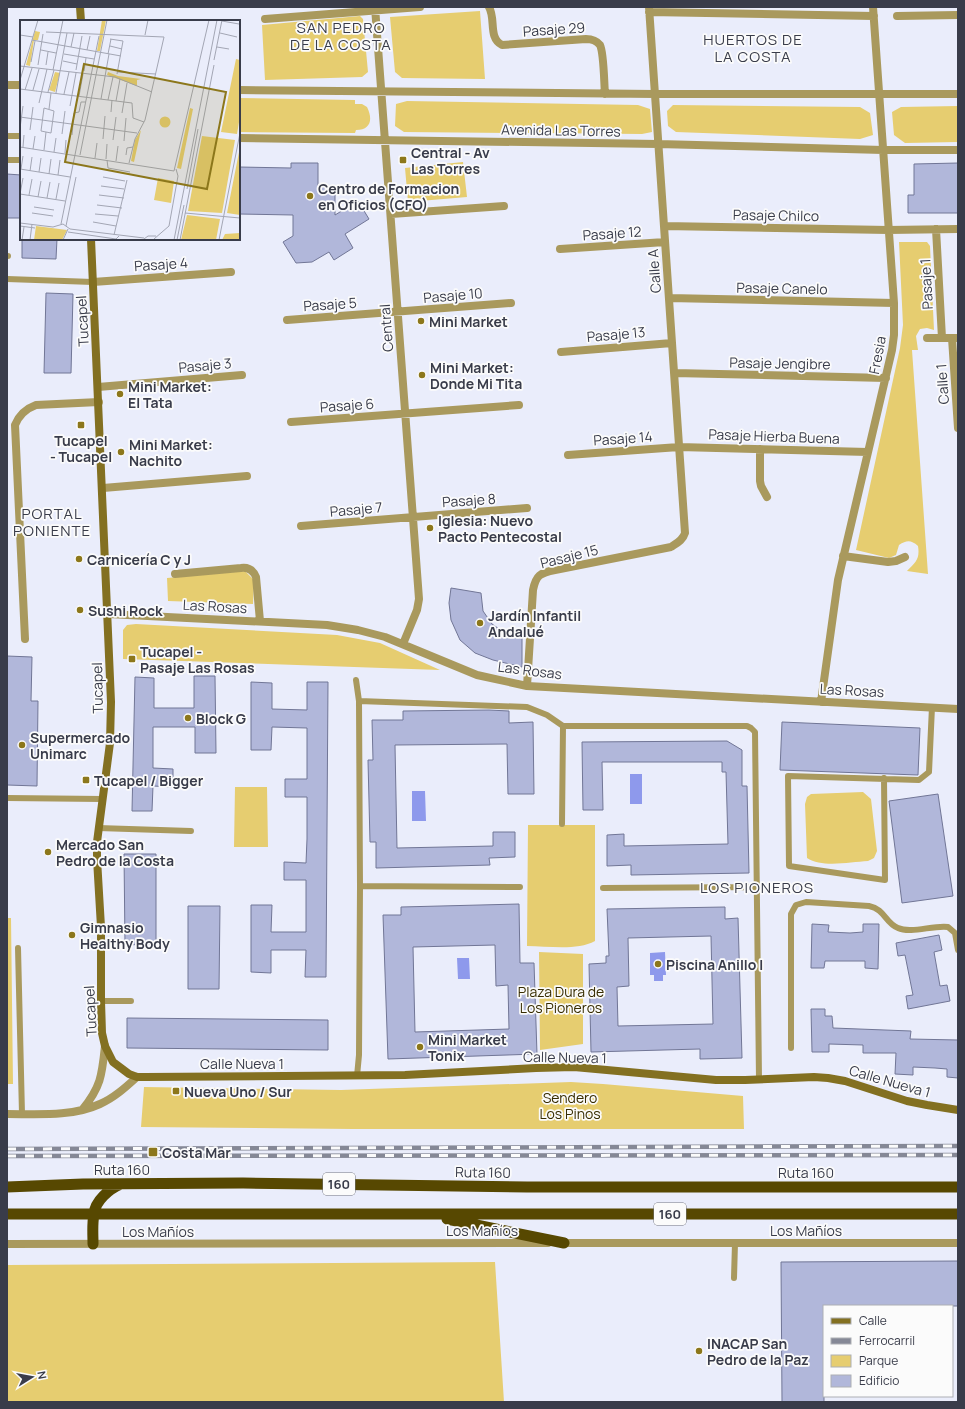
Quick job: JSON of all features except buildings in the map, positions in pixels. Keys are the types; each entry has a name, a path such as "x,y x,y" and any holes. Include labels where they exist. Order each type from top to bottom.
{"highway":[{"name":"Ruta 160","path":"7,1187 123,1184 324,1184 527,1187 958,1187"},
{"path":"93,1244 94,1213 100,1201 110,1190 123,1184"},
{"name":"160","path":"7,1214 958,1214"},
{"path":"423,1214 564,1243"}],"main road":[{"path":"80,7 81,20"},
{"name":"Tucapel","path":"92,240 111,696 110,743 98,828 97,859 101,927 102,1033 105,1046 113,1062 123,1071 137,1076"},
{"name":"Calle Nueva 1","path":"137,1076 357,1076 465,1073 567,1067 716,1080 814,1077 845,1081 908,1101 958,1110"}],"street":[{"path":"265,19 375,9 420,7"},
{"name":"Pasaje 29","path":"489,7 492,14 494,36 498,43 502,45 586,39 597,42 602,52 605,94"},
{"name":"Fresia","path":"821,702 833,609 843,556 886,378 894,335 894,303 873,7"},
{"name":"Central","path":"375,9 419,599 417,610 402,644"},
{"path":"649,9 874,16"},
{"name":"Calle A","path":"649,9 685,533"},
{"path":"897,16 958,15"},
{"path":"7,85 20,85"},
{"path":"240,90 605,94 958,94"},
{"name":"Avenida Las Torres","path":"240,138 658,144 883,150 958,150"},
{"path":"391,214 504,206"},
{"name":"Pasaje Chilco","path":"664,226 888,230"},
{"name":"Pasaje 1","path":"936,229 942,338"},
{"path":"888,230 958,229"},
{"name":"Pasaje 12","path":"560,249 665,242"},
{"name":"Pasaje 4","path":"93,282 231,272"},
{"name":"Pasaje Canelo","path":"669,298 894,303"},
{"name":"Pasaje 10","path":"398,312 511,303"},
{"name":"Pasaje 5","path":"287,320 398,312"},
{"path":"927,338 955,338"},
{"name":"Calle 1","path":"955,338 958,428"},
{"name":"Pasaje 13","path":"561,352 672,343"},
{"name":"Pasaje Jengibre","path":"674,373 886,378"},
{"name":"Pasaje 3","path":"98,387 242,375"},
{"path":"25,639 15,425 23,412 29,407 36,405 99,402"},
{"name":"Pasaje 6","path":"291,422 519,405"},
{"name":"Pasaje Hierba Buena","path":"679,447 868,452"},
{"name":"Pasaje 14","path":"568,455 679,447"},
{"path":"760,449 760,481 767,497"},
{"path":"103,488 247,476"},
{"name":"Pasaje 8","path":"413,517 527,508"},
{"name":"Pasaje 7","path":"301,526 413,517"},
{"name":"Pasaje 15","path":"528,686 533,590 535,580 539,575 544,572 670,546 680,541 684,537 685,533"},
{"path":"843,556 888,562 896,561 905,557"},
{"path":"175,574 248,568 256,577 260,621"},
{"name":"Las Rosas","path":"108,614 260,621 343,627 373,634 402,644 477,675 528,686 958,709"},
{"path":"82,1110 94,1095 98,1087 102,1074 105,1046"},
{"path":"7,1114 70,1112 82,1110 100,1104 109,1099 137,1076"},
{"name":"Los Mañíos","path":"7,1244 958,1243"}],"lane":[{"path":"7,136 20,136"},
{"path":"7,160 20,160"},
{"path":"7,279 93,282"},
{"path":"356,680 359,701 360,886 359,1055 357,1076"},
{"path":"359,701 528,707 547,715 563,726 746,726 754,730 759,1079"},
{"path":"884,778 885,880 789,866 788,776 884,778 919,780 929,772 932,707"},
{"path":"562,824 563,726"},
{"path":"7,798 102,799"},
{"path":"98,828 192,831"},
{"path":"360,886 520,887"},
{"path":"603,888 757,887"},
{"path":"791,1048 791,914 796,905 806,902 869,906 882,911 892,924 902,930 948,927 955,932 958,950"},
{"path":"18,948 22,1114"},
{"path":"101,1001 131,1001"},
{"path":"734,1278 735,1243"}],"green space":[{"path":"480,11 485,79 402,78 395,72 390,17"},
{"path":"360,16 363,19 368,72 362,77 265,80 262,25"},
{"path":"240,98 355,100 355,104 362,104 367,107 370,120 368,126 361,130 356,130 355,133 240,132"},
{"path":"407,101 638,105 650,109 652,132 642,134 404,132 395,126 396,104"},
{"path":"673,105 860,107 870,113 873,135 860,139 676,132 668,126 667,111"},
{"path":"958,106 958,142 905,143 894,135 892,112 901,107"},
{"path":"463,162 467,197 408,202 405,168"},
{"path":"899,242 927,242 930,246 934,330 927,328 920,329 916,336 918,350 912,350 928,574 907,571 915,563 918,557 918,546 911,542 904,542 899,545 896,555 889,558 856,550 900,348 903,325"},
{"path":"245,571 254,580 253,604 168,601 167,578"},
{"path":"136,624 337,635 380,643 440,670 123,659 123,630 127,625"},
{"path":"235,787 267,787 268,847 234,847"},
{"path":"863,792 871,799 877,851 874,858 868,861 828,864 813,861 807,858 805,804 807,797 811,794"},
{"path":"528,825 595,825 595,941 580,946 571,947 527,946"},
{"path":"7,918 11,918 13,1084 7,1084"},
{"name":"Plaza Dura de Los Pioneros","path":"539,952 583,954 583,1044 540,1050"},
{"name":"Sendero Los Pinos","path":"571,1082 743,1096 744,1129 353,1129 141,1127 144,1087 341,1090"},
{"path":"495,1262 504,1402 7,1402 7,1265"}],"water":[{"path":"630,774 642,774 642,804 630,804"},
{"path":"412,791 425,791 426,821 412,821"},
{"name":"Piscina Anillo I","path":"665,952 666,975 663,975 663,981 654,981 654,975 650,975 650,953"},
{"path":"457,958 469,958 470,979 458,979"}],"railway":[{"path":"7,1149 958,1146"},
{"path":"7,1156 958,1155"}],"place":[{"name":"Central - Av Las Torres","path":"403,160"},
{"name":"Centro de Formacion en Oficios (CFO)","path":"310,196"},
{"name":"Mini Market","path":"421,321"},
{"name":"Mini Market: Donde Mi Tita","path":"422,375"},
{"name":"Mini Market: El Tata","path":"120,394"},
{"name":"Tucapel - Tucapel","path":"81,425"},
{"name":"Mini Market: Nachito","path":"121,452"},
{"name":"Iglesia: Nuevo Pacto Pentecostal","path":"430,528"},
{"name":"Carnicería C y J","path":"79,559"},
{"name":"Sushi Rock","path":"80,610"},
{"name":"Jardín Infantil Andalué","path":"480,623"},
{"name":"Tucapel - Pasaje Las Rosas","path":"132,659"},
{"name":"Block G","path":"188,718"},
{"name":"Supermercado Unimarc","path":"22,745"},
{"name":"Tucapel / Bigger","path":"86,780"},
{"name":"Mercado San Pedro de la Costa","path":"48,852"},
{"name":"Gimnasio Healthy Body","path":"72,935"},
{"name":"Piscina Anillo I","path":"658,964"},
{"name":"Mini Market Tonix","path":"420,1047"},
{"name":"Nueva Uno / Sur","path":"176,1091"},
{"name":"Costa Mar","path":"153,1152"},
{"name":"INACAP San Pedro de la Paz","path":"699,1351"}],"district":[{"name":"SAN PEDRO DE LA COSTA","path":"341,36"},
{"name":"HUERTOS DE LA COSTA","path":"753,48"},
{"name":"PORTAL PONIENTE","path":"52,522"},
{"name":"LOS PIONEROS","path":"757,887"}]}
